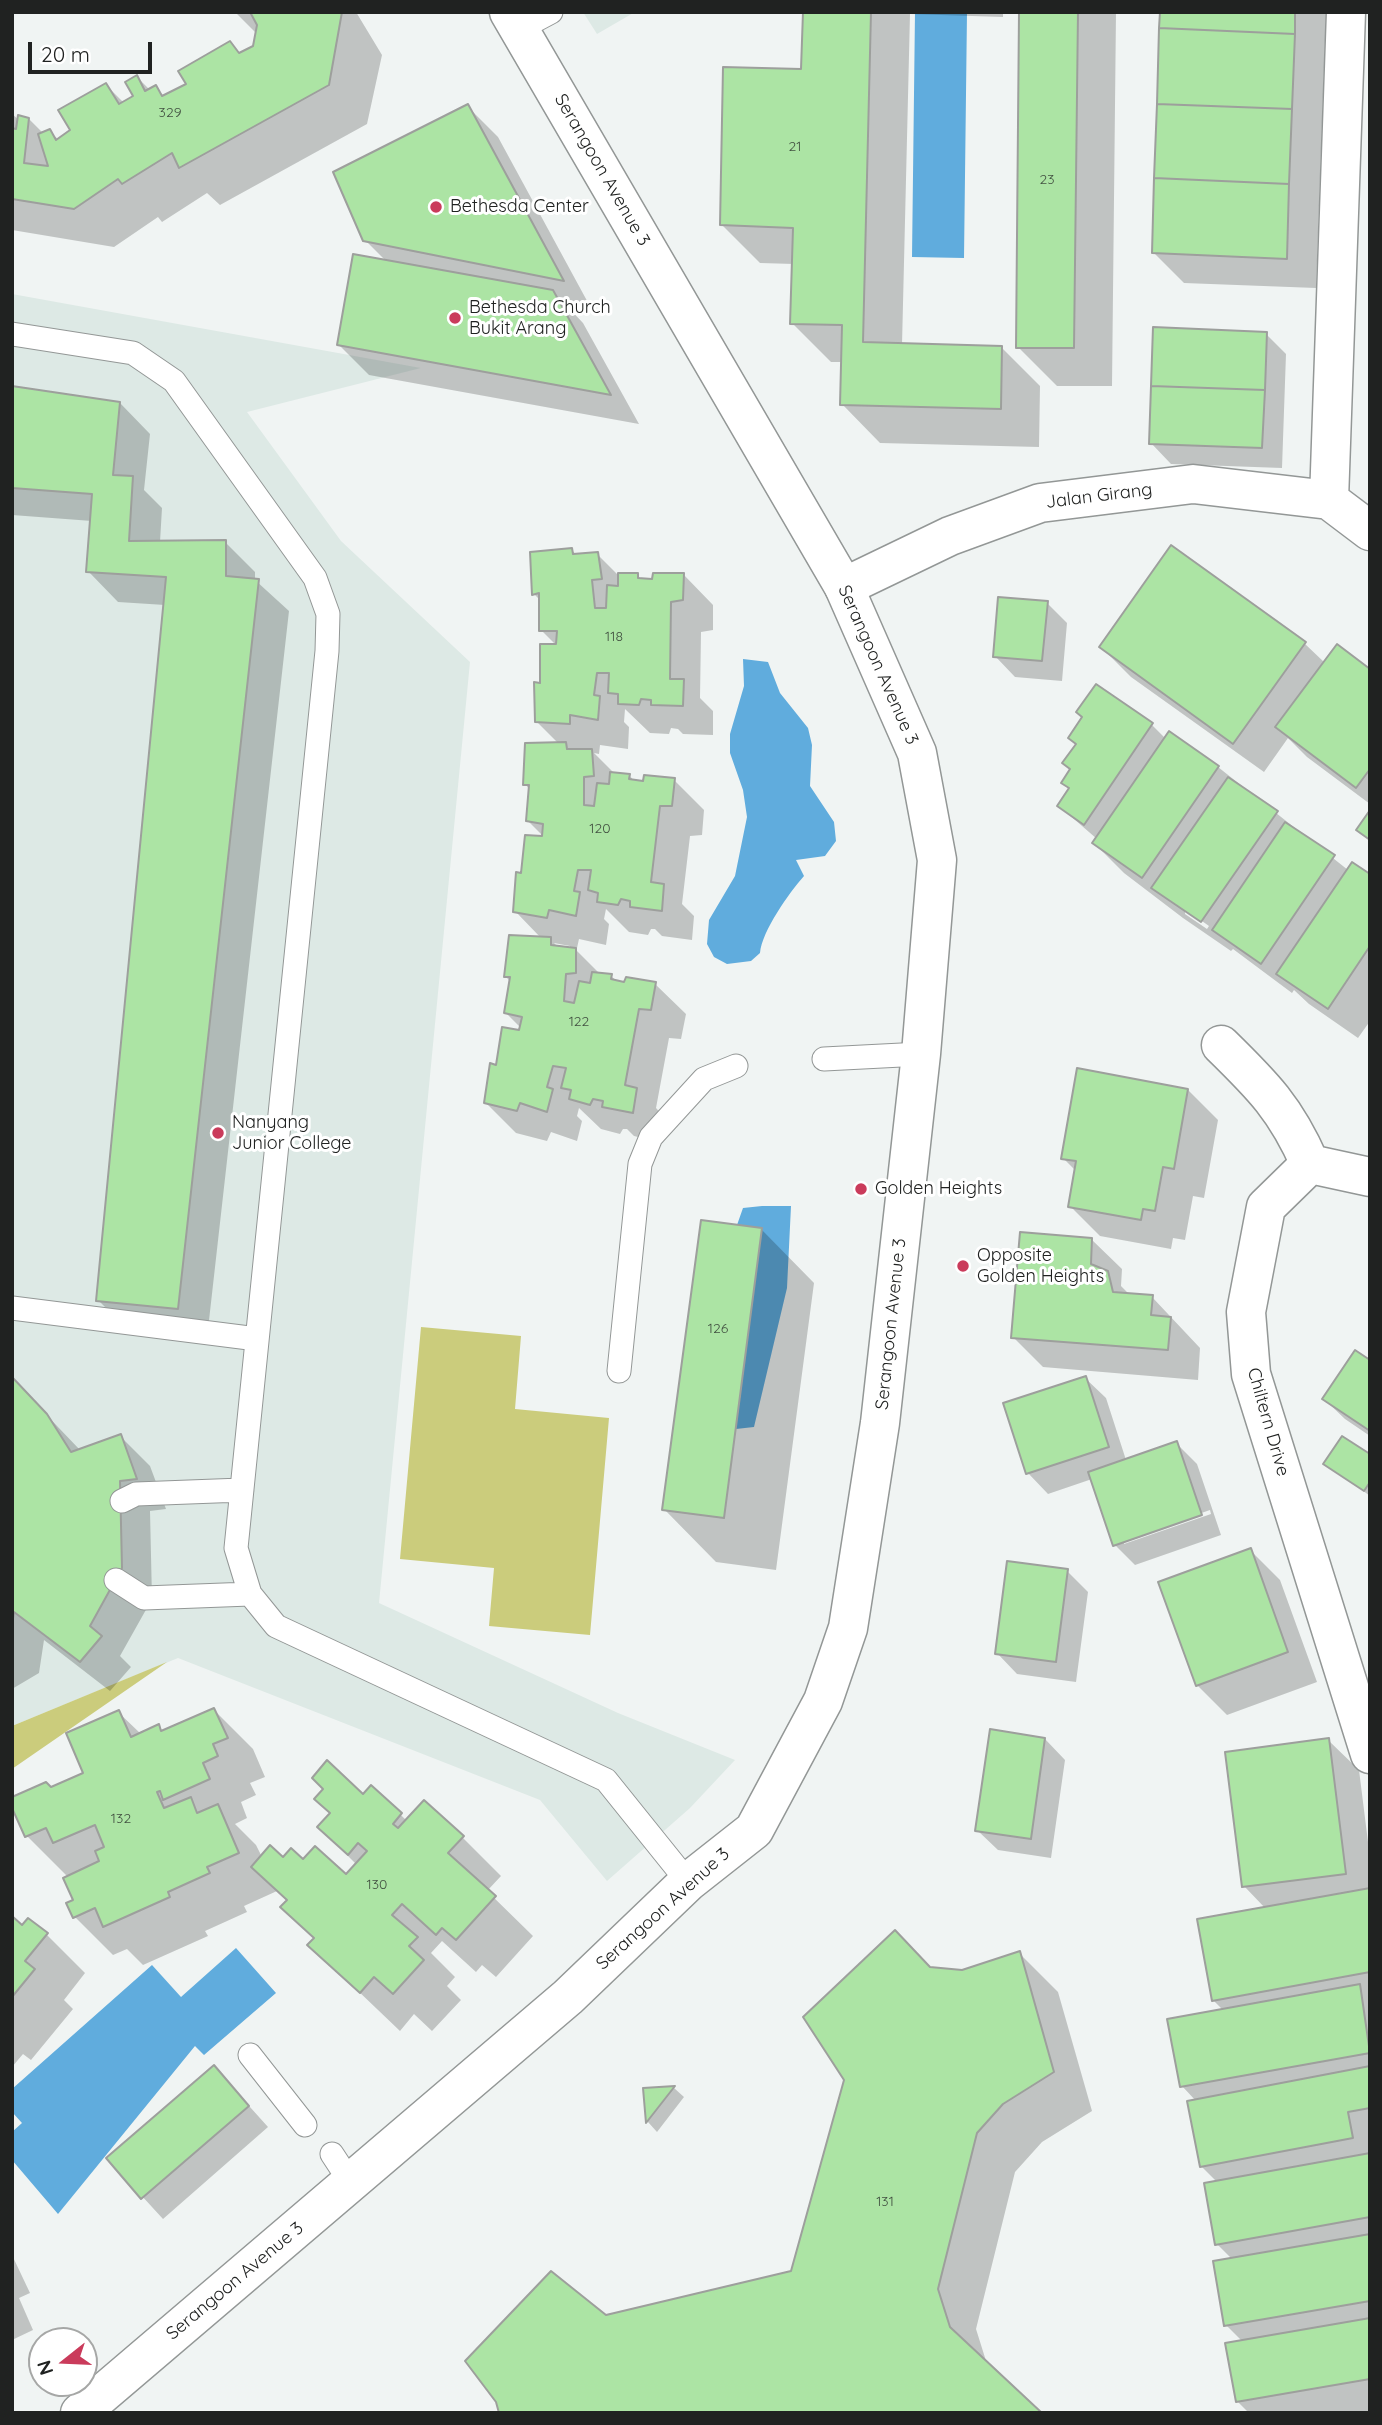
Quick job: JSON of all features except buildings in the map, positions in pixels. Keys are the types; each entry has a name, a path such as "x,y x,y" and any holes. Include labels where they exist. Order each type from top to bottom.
{"street":[{"path":"1346,12 1357,112 1329,500 1370,531"},
{"name":"Serangoon Avenue 3","path":"80,2413 341,2169 568,1997 688,1882 754,1830 823,1701 848,1628 880,1423 920,1054 937,860 917,753 844,587 526,18"},
{"name":"Jalan Girang","path":"844,587 950,536 1040,503 1193,484 1329,500"},
{"path":"1222,1045 1273,1097 1298,1136 1310,1164 1370,1177"},
{"name":"Chiltern Drive","path":"1310,1164 1266,1207 1246,1312 1251,1374 1370,1754"}],"lane":[{"path":"12,334 133,353 174,381 315,578 328,614 327,651 236,1548 250,1594 276,1626 606,1780 688,1882"},
{"path":"824,1059 920,1054"},
{"path":"619,1371 640,1164 651,1137 704,1079 736,1066"},
{"path":"12,1308 257,1339"},
{"path":"121,1501 136,1493 242,1490"},
{"path":"116,1580 124,1588 144,1598 250,1594"},
{"path":"250,2054 305,2125"}],"shaded area":[{"path":"583,12 635,12 597,34"},
{"name":"Nanyang Junior College","path":"12,294 421,368 247,412 341,541 470,662 379,1603 618,1713 735,1760 690,1808 607,1881 540,1800 178,1658 12,1726"},
{"path":"421,1327 521,1336 515,1409 609,1418 590,1635 489,1626 494,1568 400,1559"},
{"path":"167,1662 12,1769 12,1726"}],"water":[{"path":"915,12 967,12 964,258 912,257"},
{"path":"743,659 768,662 780,693 808,728 812,745 810,786 834,822 836,841 825,856 796,860 804,876 771,923 760,953 751,961 727,964 714,957 707,944 709,920 735,876 747,817 743,790 730,753 730,734 744,686"},
{"path":"791,1206 787,1288 754,1427 736,1429 762,1229 737,1225 743,1208"},
{"path":"236,1948 276,1993 204,2055 195,2046 58,2214 12,2160 12,2132 22,2123 12,2112 12,2089 152,1965 181,1997"}],"place":[{"name":"Bethesda Center","path":"436,207"},
{"name":"Bethesda Church Bukit Arang","path":"455,318"},
{"name":"Nanyang Junior College","path":"218,1133"},
{"name":"Golden Heights","path":"861,1189"},
{"name":"Opposite Golden Heights","path":"963,1266"}]}
